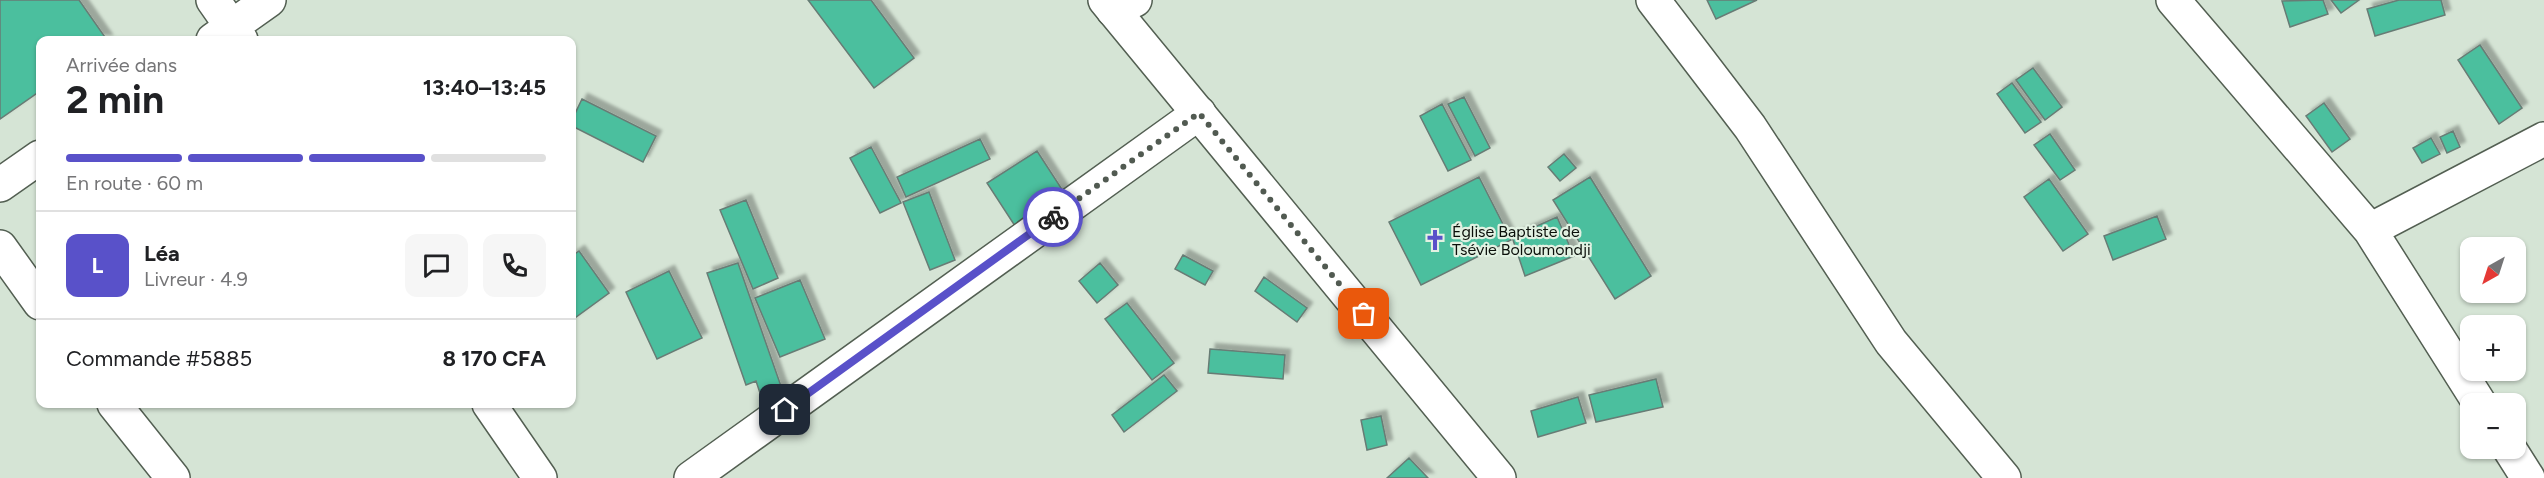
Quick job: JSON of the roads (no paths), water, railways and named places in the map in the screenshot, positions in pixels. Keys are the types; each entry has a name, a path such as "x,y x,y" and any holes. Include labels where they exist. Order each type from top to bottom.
{"street":[{"path":"213,0 228,36 269,0"},
{"path":"1653,0 1750,127 1891,342 2004,478"},
{"path":"2173,0 2370,230 2473,393"},
{"path":"1118,3 1199,113 1499,478"},
{"path":"690,478 1199,113"},
{"path":"2370,230 2544,139"},
{"path":"0,185 36,160"},
{"path":"0,246 36,297"},
{"path":"117,408 173,478"},
{"path":"492,408 540,478"},
{"path":"2516,459 2528,478"}],"place":[{"name":"Église Baptiste de Tsévie Boloumondji","path":"1435,240"}]}
